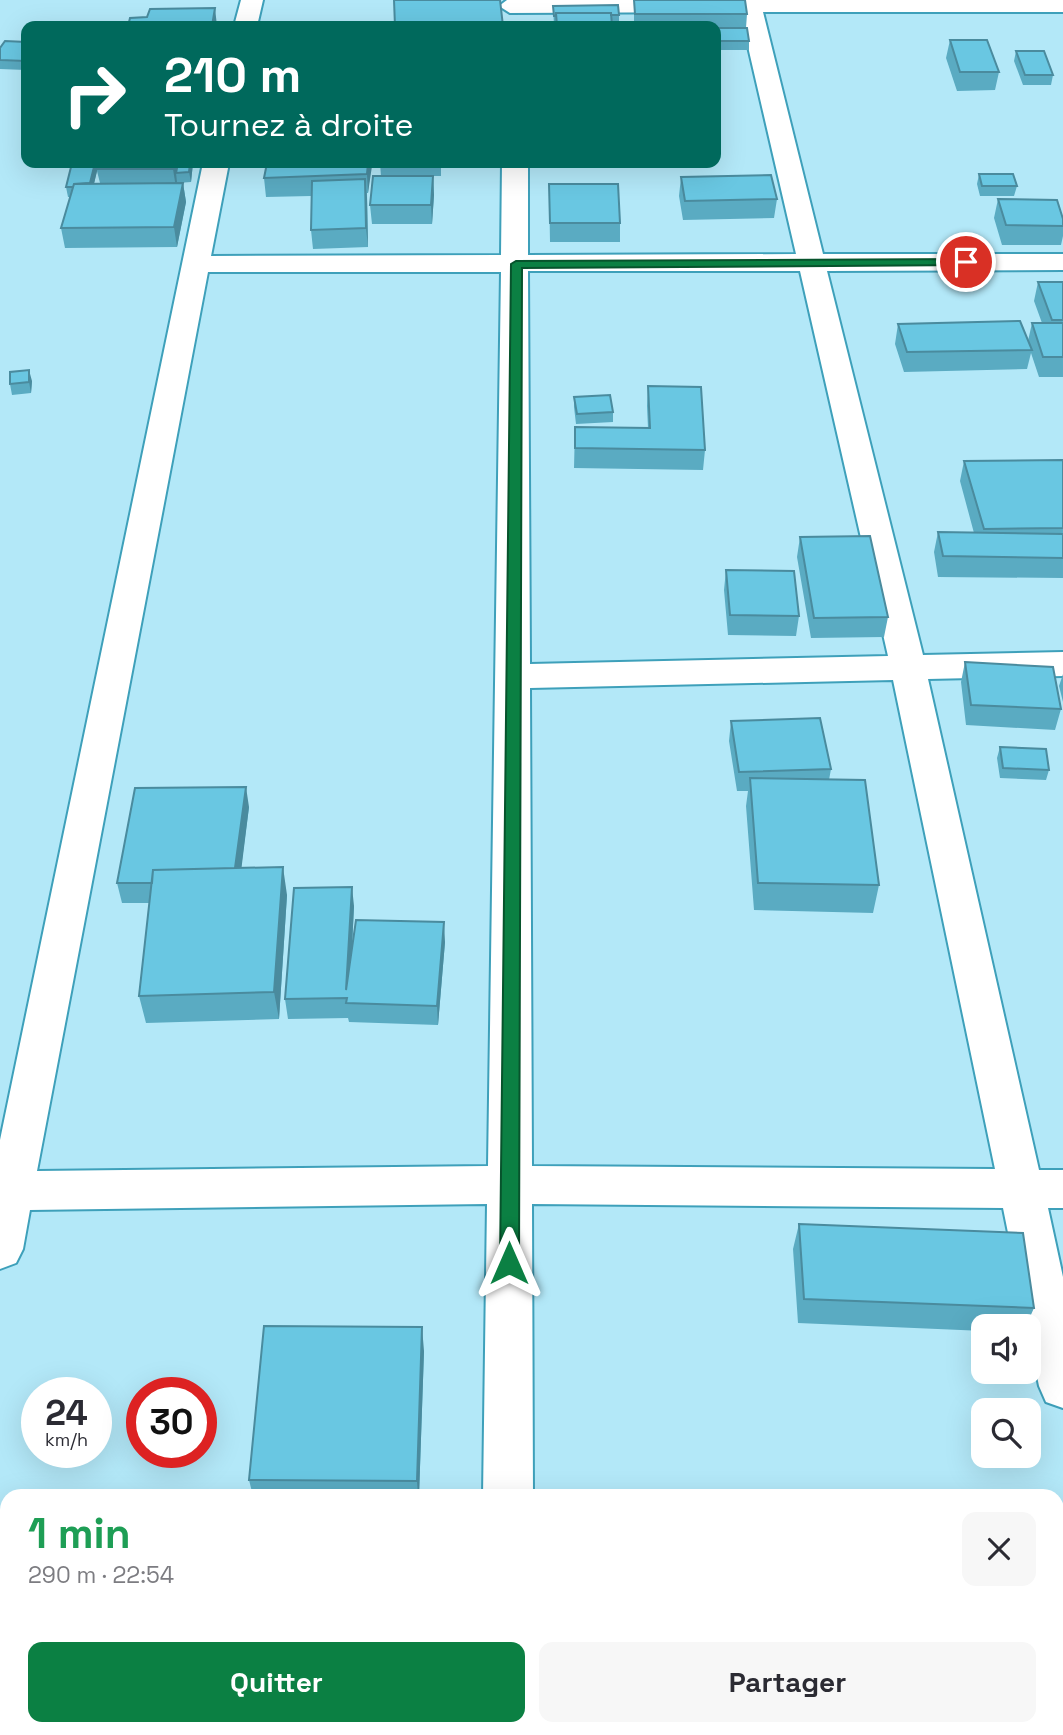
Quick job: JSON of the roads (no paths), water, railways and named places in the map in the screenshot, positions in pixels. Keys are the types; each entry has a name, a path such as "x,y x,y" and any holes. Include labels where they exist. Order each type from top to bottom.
{"street":[{"path":"247,21 252,0"},
{"path":"510,11 749,3 1063,5"},
{"path":"749,3 906,666 1042,1189 1063,1386"},
{"path":"0,1249 6,1191 215,168"},
{"path":"508,1489 515,168"},
{"path":"195,264 1063,262"},
{"path":"514,676 1063,664"},
{"path":"6,1191 510,1185 1042,1189"}]}
